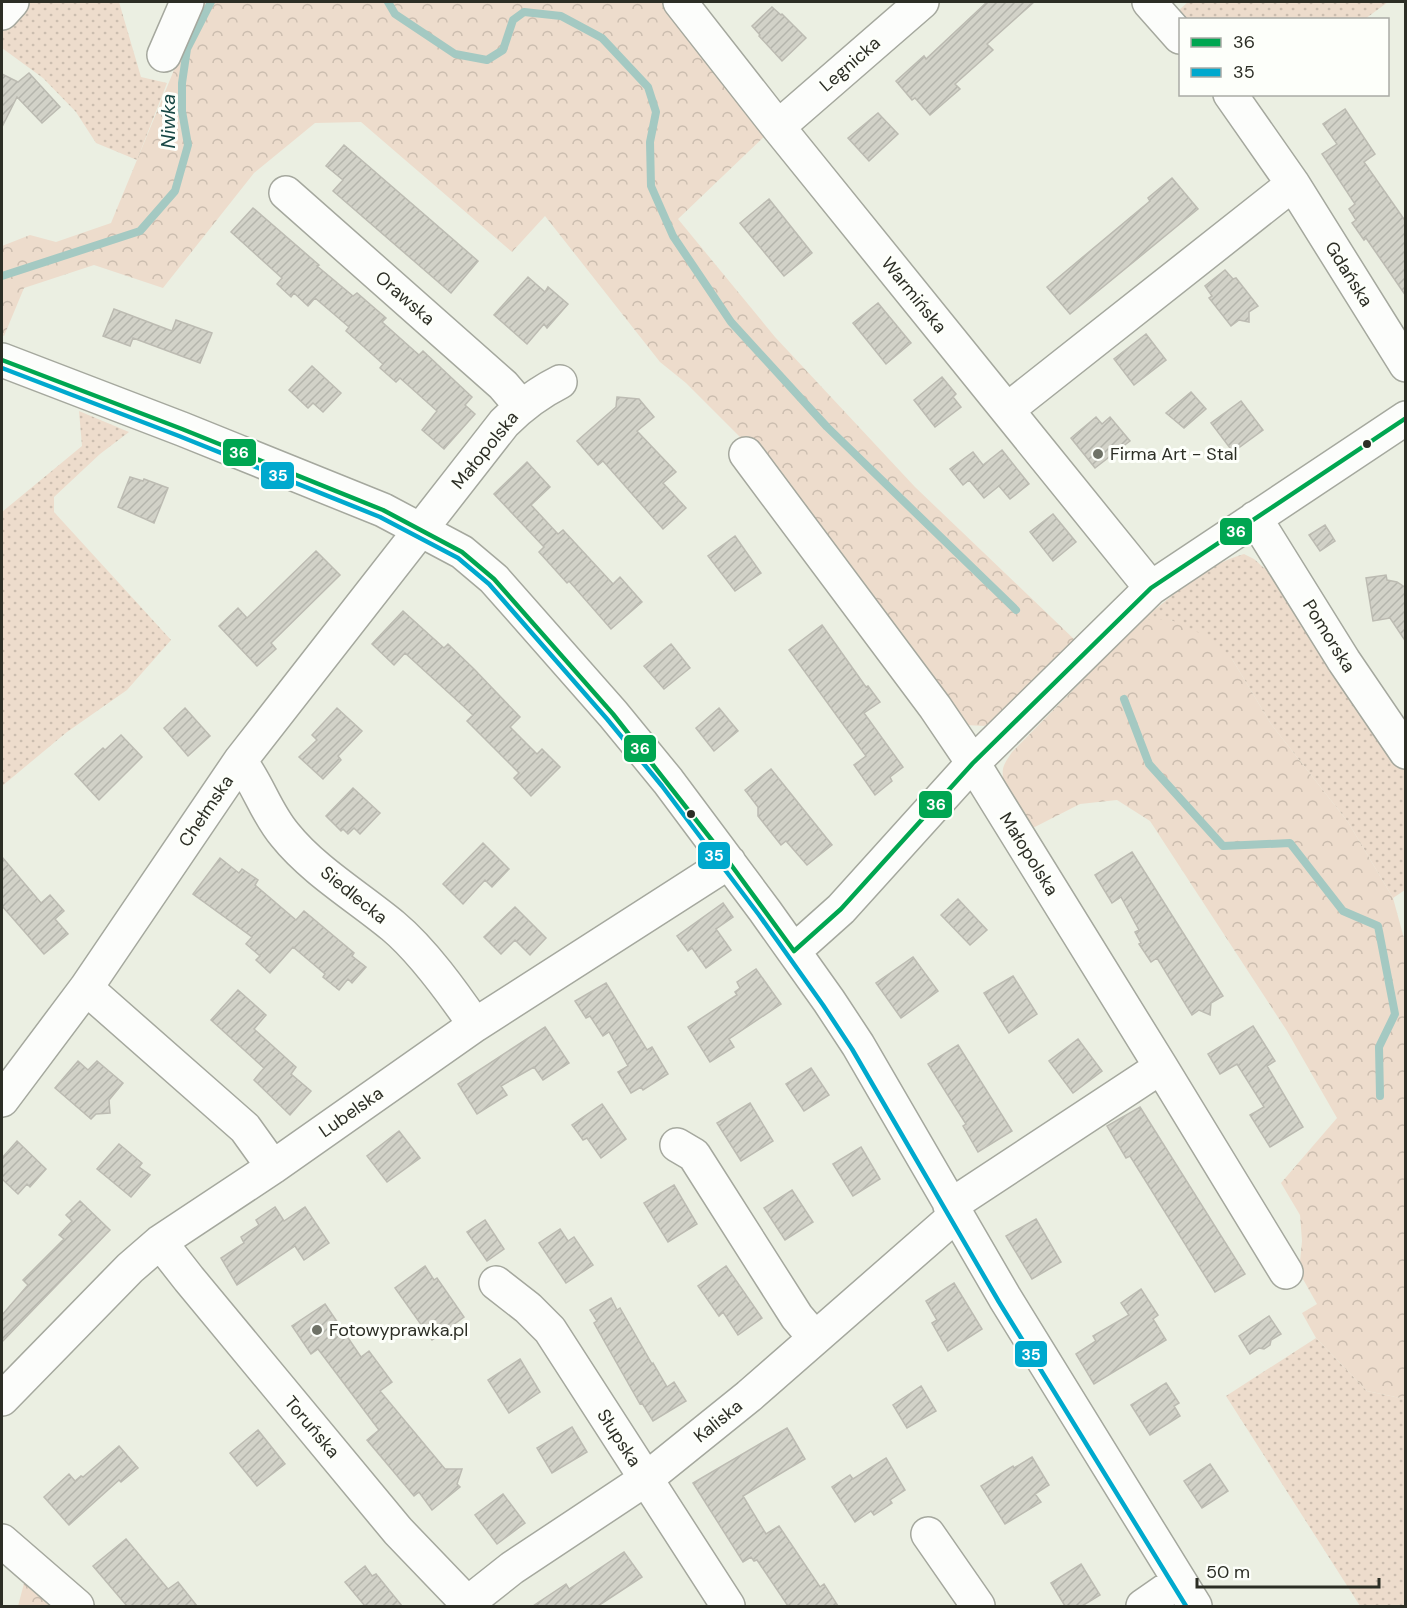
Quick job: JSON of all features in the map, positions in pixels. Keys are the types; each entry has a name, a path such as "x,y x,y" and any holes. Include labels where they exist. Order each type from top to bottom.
{"street":[{"path":"164,55 188,2"},
{"name":"Warmińska","path":"680,2 778,127 1151,588"},
{"name":"Legnicka","path":"778,127 922,2"},
{"path":"1149,2 1179,36"},
{"name":"Gdańska","path":"1231,96 1293,184 1406,364"},
{"path":"1007,410 1293,184"},
{"name":"Orawska","path":"286,193 503,385 521,405"},
{"path":"2,360 383,510 462,552 500,586 613,714 729,862 794,951 858,1046 1005,1298 1187,1594 1143,1606"},
{"name":"Małopolska","path":"421,529 504,423 521,405 560,382"},
{"path":"794,951 841,909 973,763 1151,588 1406,418"},
{"name":"Małopolska","path":"746,454 935,707 973,763 1286,1272"},
{"name":"Pomorska","path":"1255,518 1344,661 1406,752"},
{"name":"Chełmska","path":"2,1100 86,988 240,761 421,529"},
{"name":"Siedlecka","path":"240,761 285,836 306,857 410,942 475,1025"},
{"name":"Lubelska","path":"2,1399 130,1268 160,1242 273,1167 475,1025 729,862"},
{"path":"86,988 245,1128 273,1167"},
{"name":"Kaliska","path":"467,1606 512,1568 646,1479 749,1396 953,1211 1161,1067"},
{"path":"677,1145 694,1155 797,1317 815,1338"},
{"name":"Toruńska","path":"160,1242 398,1531 467,1606"},
{"name":"Słupska","path":"496,1283 540,1318 550,1330 729,1606"},
{"path":"928,1534 978,1606"},
{"path":"2,1541 78,1606"}],"green space":[{"path":"23,2 119,2 141,77 167,83 137,160 96,143 76,112 43,78 2,48 2,26"},
{"path":"202,2 664,2 769,132 678,219 775,337 915,487 1076,641 1000,717 984,726 966,725 751,448 686,383 660,362 545,216 512,252 361,122 315,123 254,173 163,288 94,265 24,288 4,336 2,335 2,246 30,235 56,242 111,223"},
{"path":"1188,2 1388,2 1366,18 1179,20 1170,18"},
{"path":"79,411 129,432 100,454 54,497 54,512 171,640 127,690 67,732 2,786 2,512 82,446"},
{"path":"1244,554 1264,568 1270,563 1405,764 1405,890 1393,898 1348,822 1271,724 1232,659 1171,620 1142,620 1203,573"},
{"path":"1142,620 1171,620 1206,636 1232,659 1271,724 1348,822 1393,898 1405,942 1405,1399 1367,1391 1316,1338 1302,1313 1317,1304 1299,1272 1302,1241 1300,1215 1281,1183 1337,1118 1287,1031 1150,821 1117,800 1080,804 1025,832 1004,784 1003,769 1012,752"},
{"path":"1316,1338 1367,1391 1405,1399 1405,1606 1360,1606 1226,1396"},
{"path":"26,1576 62,1606 18,1606"}],"building":[{"path":"987,2 1034,2 987,44 993,50 955,84 960,89 930,115 915,98 912,100 896,81 924,56 926,59"},
{"path":"772,7 806,38 782,61 752,26"},
{"path":"29,73 60,107 42,123 17,97 2,127 2,74 18,82"},
{"path":"1345,109 1375,154 1364,162 1406,222 1406,296 1366,238 1364,240 1352,223 1356,220 1349,209 1355,204 1322,154 1337,144 1323,124"},
{"path":"878,113 898,134 869,161 848,138"},
{"path":"344,145 478,261 451,293 333,191 343,180 326,166"},
{"path":"1172,178 1198,209 1070,314 1047,287 1150,201 1148,198"},
{"path":"769,199 812,253 784,276 740,223"},
{"path":"253,208 353,296 357,293 386,318 382,322 419,355 423,351 472,397 465,405 475,414 444,449 422,430 437,411 400,378 396,382 380,368 383,364 346,331 349,327 315,298 308,306 294,293 291,297 277,284 282,278 231,232"},
{"path":"1225,270 1233,279 1236,278 1258,306 1249,312 1249,322 1239,320 1231,326 1209,298 1212,296 1205,286"},
{"path":"528,277 545,292 548,287 568,304 547,328 544,324 527,344 494,315"},
{"path":"878,303 911,343 886,364 853,323"},
{"path":"114,309 172,331 176,320 212,333 200,363 133,338 130,346 103,336"},
{"path":"1146,334 1166,360 1134,385 1114,359"},
{"path":"312,366 341,393 323,412 313,403 308,408 289,390"},
{"path":"942,377 956,394 953,397 961,407 935,427 914,400"},
{"path":"1191,392 1206,409 1184,428 1166,413"},
{"path":"617,397 639,399 654,417 637,431 676,472 663,483 686,508 663,529 603,461 598,465 577,441 616,407"},
{"path":"1241,401 1263,430 1233,452 1211,423"},
{"name":"Firma Art - Stal","path":"1096,417 1102,424 1110,417 1130,441 1095,468 1071,438"},
{"path":"1002,450 1029,484 1010,499 999,486 984,498 969,480 963,485 950,469 973,452 983,465"},
{"path":"527,462 550,487 531,505 558,534 563,530 613,584 620,577 642,602 611,629 569,581 567,583 539,552 544,547 494,494"},
{"path":"130,477 143,481 144,479 168,488 154,523 118,507"},
{"path":"1053,514 1076,542 1053,561 1030,532"},
{"path":"1325,525 1335,541 1320,551 1309,535"},
{"path":"735,536 761,573 735,591 708,556"},
{"path":"316,551 340,575 271,643 276,649 257,666 219,626 238,608 247,618"},
{"path":"1386,575 1387,580 1397,582 1406,588 1406,642 1390,618 1373,621 1366,578"},
{"path":"403,611 444,648 448,644 474,669 520,717 510,727 537,754 542,749 560,767 531,796 514,778 519,773 467,721 473,715 405,653 394,665 372,644"},
{"path":"822,625 866,687 868,686 880,702 864,713 903,767 890,777 892,781 875,795 854,765 866,756 789,650"},
{"path":"671,644 690,668 664,689 644,666"},
{"path":"185,708 210,736 188,756 164,728"},
{"path":"337,708 362,731 338,756 341,760 323,779 299,757 317,740 312,735"},
{"path":"719,708 738,731 714,751 696,728"},
{"path":"121,735 142,757 99,800 75,774"},
{"path":"771,769 832,845 807,865 786,841 781,845 758,816 758,807 745,790"},
{"path":"353,788 380,813 360,834 354,828 348,834 343,829 341,831 326,816"},
{"path":"483,843 509,869 492,887 485,880 463,904 443,884"},
{"path":"1132,852 1223,996 1211,1003 1210,1015 1199,1010 1192,1015 1157,958 1151,962 1139,944 1141,943 1135,932 1139,930 1121,897 1112,903 1095,875"},
{"path":"2,857 41,903 50,895 64,911 55,919 68,934 44,954 2,906"},
{"path":"220,858 239,873 242,869 258,880 255,885 296,920 304,911 354,953 352,956 366,967 352,983 348,979 339,990 323,977 325,974 293,947 270,973 256,960 260,956 246,944 252,937 193,894"},
{"path":"958,899 987,930 970,945 941,915"},
{"path":"723,903 733,917 716,929 731,950 706,968 692,948 688,951 677,936"},
{"path":"515,907 546,938 530,955 515,940 501,954 484,937"},
{"path":"913,957 938,991 901,1018 876,983"},
{"path":"756,969 781,1004 729,1039 734,1047 710,1062 688,1027 737,995 735,992 740,988 737,982"},
{"path":"1013,976 1037,1014 1009,1033 984,993"},
{"path":"606,983 647,1050 652,1047 668,1074 643,1090 641,1087 631,1093 618,1072 628,1066 609,1032 603,1036 590,1016 586,1018 575,1001"},
{"path":"238,990 266,1015 254,1029 296,1067 291,1074 311,1091 290,1115 254,1080 264,1068 211,1020"},
{"path":"1253,1026 1275,1061 1267,1066 1303,1127 1270,1147 1250,1115 1264,1107 1237,1064 1220,1074 1208,1054"},
{"path":"545,1027 569,1063 543,1080 534,1067 501,1086 507,1095 477,1114 458,1084"},
{"path":"1078,1039 1102,1071 1073,1093 1049,1061"},
{"path":"958,1045 1012,1131 978,1152 963,1126 966,1124 928,1064"},
{"path":"78,1061 88,1070 97,1061 123,1083 109,1100 110,1113 96,1114 91,1119 55,1088"},
{"path":"811,1068 829,1095 804,1111 786,1084"},
{"path":"750,1103 773,1141 741,1161 717,1123"},
{"path":"602,1104 626,1139 601,1158 587,1138 583,1140 572,1125"},
{"path":"1140,1107 1245,1274 1215,1292 1130,1156 1126,1158 1107,1126"},
{"path":"399,1131 420,1158 387,1182 367,1156"},
{"path":"17,1141 46,1169 30,1187 27,1184 18,1194 2,1179 2,1158"},
{"path":"119,1144 142,1163 139,1167 150,1175 131,1197 97,1169"},
{"path":"861,1147 880,1179 853,1196 833,1164"},
{"path":"674,1185 697,1224 668,1242 644,1203"},
{"path":"792,1190 813,1222 785,1240 764,1208"},
{"path":"80,1201 110,1230 2,1342 2,1315 28,1285 23,1280 64,1239 59,1235 72,1221 66,1215"},
{"path":"275,1207 284,1221 305,1207 329,1243 304,1260 295,1246 237,1285 221,1258 244,1243 241,1237 259,1225 256,1220"},
{"path":"1036,1219 1061,1262 1032,1279 1006,1236"},
{"path":"485,1220 504,1249 487,1261 467,1232"},
{"path":"560,1229 568,1241 574,1237 593,1265 566,1283 539,1243"},
{"path":"425,1266 434,1280 437,1278 464,1317 432,1340 395,1288"},
{"path":"726,1266 762,1318 738,1335 723,1312 719,1316 698,1286"},
{"path":"954,1283 982,1329 948,1351 932,1323 937,1320 926,1301"},
{"path":"1141,1289 1158,1315 1153,1319 1166,1340 1094,1384 1076,1354 1096,1341 1093,1336 1129,1315 1121,1303"},
{"path":"611,1298 617,1310 620,1308 667,1387 674,1382 686,1401 653,1421 642,1403 640,1404 594,1323 597,1321 590,1310"},
{"path":"325,1304 361,1357 369,1351 392,1382 380,1391 445,1469 462,1469 457,1484 460,1487 432,1510 419,1492 414,1496 367,1440 379,1430 318,1349 311,1354 292,1326"},
{"path":"1269,1316 1281,1334 1271,1340 1270,1345 1264,1349 1259,1348 1250,1354 1239,1336"},
{"path":"520,1359 540,1392 509,1413 488,1380"},
{"path":"1166,1383 1179,1403 1174,1406 1180,1416 1150,1435 1131,1405"},
{"path":"921,1386 936,1411 907,1428 893,1405"},
{"path":"572,1427 587,1452 552,1473 537,1448"},
{"path":"787,1428 805,1459 743,1496 766,1534 779,1526 820,1587 824,1584 838,1606 788,1606 757,1560 754,1561 751,1557 743,1562 693,1483"},
{"path":"258,1430 285,1464 257,1486 230,1453"},
{"path":"119,1446 138,1468 121,1482 119,1480 69,1525 44,1497 69,1474 75,1481 83,1477"},
{"path":"1032,1457 1049,1485 1035,1494 1041,1502 1005,1524 981,1486"},
{"path":"886,1458 905,1490 890,1500 892,1503 874,1515 871,1511 855,1522 832,1487 850,1475 853,1479"},
{"path":"1210,1464 1228,1491 1202,1508 1184,1481"},
{"path":"503,1494 525,1523 497,1544 475,1515"},
{"path":"126,1539 168,1589 178,1582 197,1606 127,1606 93,1566"},
{"path":"624,1552 642,1577 598,1606 533,1606 566,1584 569,1589"},
{"path":"1081,1564 1100,1595 1082,1606 1065,1606 1051,1583"},
{"path":"365,1566 372,1576 376,1574 402,1606 365,1606 345,1582"}],"waterway":[{"name":"Niwka","path":"2,276 140,231 175,191 188,145 182,111 182,83 187,49 211,2"},
{"path":"388,2 395,14 455,54 487,60 503,50 513,20 524,12 561,16 602,38 648,87 656,112 650,142 651,186 673,236 731,322 827,427 1016,610"},
{"path":"1124,699 1149,764 1223,846 1290,843 1343,911 1378,926 1395,1014 1379,1047 1380,1096"}],"transit line":[{"name":"36","path":"2,360 383,510 462,552 494,579 613,714 729,862 794,951"},
{"name":"35","path":"2,368 380,517 458,558 489,584 607,719 662,786 823,1005 852,1049 999,1302 1186,1606"},
{"name":"36","path":"794,951 841,909 973,763 1151,588 1406,418"}],"place":[{"name":"Firma Art - Stal","path":"1098,454"},
{"name":"Fotowyprawka.pl","path":"317,1330"}]}
